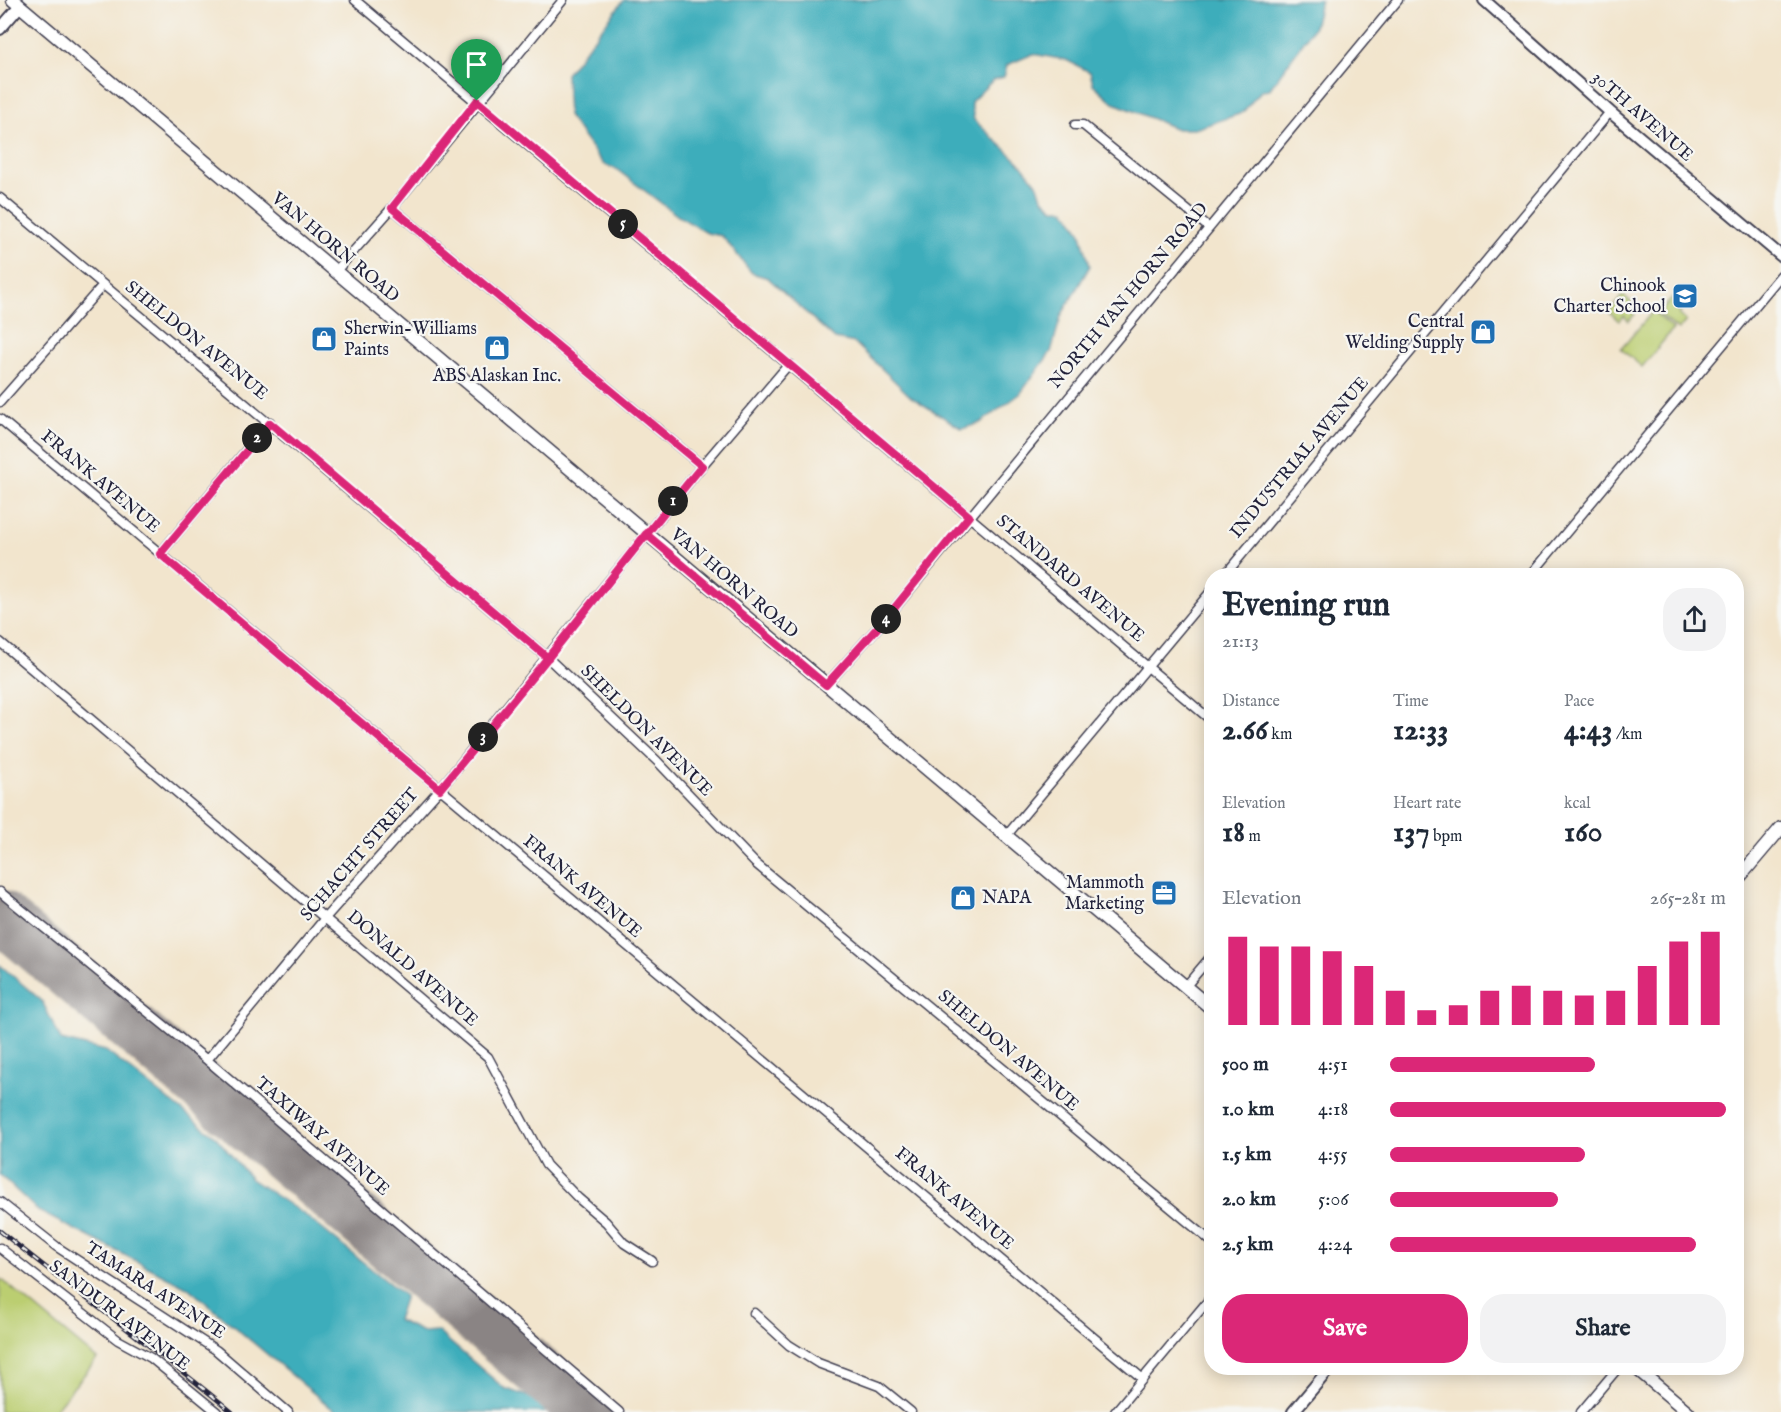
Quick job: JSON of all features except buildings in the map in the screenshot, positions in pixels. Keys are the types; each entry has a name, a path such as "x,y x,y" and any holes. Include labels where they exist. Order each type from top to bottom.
{"main road":[{"name":"VAN HORN ROAD","path":"19,2 335,272 1204,1002"},
{"path":"1744,872 1781,828"},
{"path":"1644,1375 1688,1412"}],"street":[{"name":"STANDARD AVENUE","path":"355,0 1204,713"},
{"path":"335,272 392,208 477,101 563,0"},
{"name":"NORTH VAN HORN ROAD","path":"826,685 888,616 1398,0"},
{"name":"30TH AVENUE","path":"1484,0 1610,112 1781,256"},
{"path":"0,29 19,2"},
{"name":"INDUSTRIAL AVENUE","path":"1231,568 1610,112"},
{"path":"1075,125 1083,125 1208,227"},
{"name":"SHELDON AVENUE","path":"0,198 548,658 657,761 755,863 1204,1235"},
{"path":"392,208 702,466"},
{"path":"1537,568 1781,275"},
{"path":"0,402 103,285"},
{"name":"SCHACHT STREET","path":"207,1060 326,917 440,789 646,534 789,364"},
{"name":"FRANK AVENUE","path":"0,420 1143,1379"},
{"path":"160,554 270,423"},
{"path":"1007,835 1204,600"},
{"name":"DONALD AVENUE","path":"0,642 488,1057 546,1165 578,1198 606,1222 624,1244 652,1261"},
{"name":"TAXIWAY AVENUE","path":"0,892 207,1060 619,1412"},
{"path":"1186,986 1204,965"},
{"name":"TAMARA AVENUE","path":"0,1202 57,1246 216,1350 288,1412"},
{"name":"SANDURI AVENUE","path":"0,1248 118,1340 151,1358 217,1412"},
{"path":"1115,1412 1204,1306"},
{"path":"754,1313 789,1345 818,1363 879,1386 911,1412"},
{"path":"1293,1412 1324,1375"},
{"path":"1581,1412 1611,1375"}],"green space":[{"path":"1623,295 1633,304 1630,309 1635,314 1629,321 1624,316 1619,321 1609,312"},
{"path":"1672,298 1684,308 1679,314 1686,321 1678,330 1659,314"},
{"path":"1653,311 1673,329 1642,367 1621,349"},
{"path":"0,1278 97,1359 53,1412 0,1412"}],"water":[{"path":"624,0 1321,0 1314,27 1269,90 1261,91 1242,113 1195,129 1177,129 1114,103 1093,84 1090,72 1066,60 1033,54 1007,65 1004,77 993,80 971,102 974,120 1019,162 1038,185 1042,198 1054,209 1065,209 1080,231 1090,266 1061,316 1051,352 1020,394 980,423 962,429 911,397 855,343 835,339 768,278 752,273 722,236 707,233 678,216 616,169 603,164 568,116 566,74"},
{"path":"0,965 42,1001 61,1040 106,1051 216,1137 251,1179 305,1215 405,1296 397,1320 423,1332 437,1331 504,1388 538,1400 550,1412 336,1412 187,1287 38,1211 0,1175"}],"runway":[{"path":"0,916 586,1412"}],"railway":[{"path":"0,1231 232,1412"}],"place":[{"name":"Chinook Charter School","path":"1685,296"},
{"name":"Central Welding Supply","path":"1483,332"},
{"name":"Sherwin-Williams Paints","path":"324,339"},
{"name":"ABS Alaskan Inc.","path":"497,348"},
{"name":"Mammoth Marketing","path":"1164,893"},
{"name":"NAPA","path":"963,898"}],"route":[{"path":"477,101 392,208 702,466 646,534 597,596 548,658 270,423 160,554 440,789 548,658 597,596 646,534 826,685 888,616 969,516 477,101"}]}
